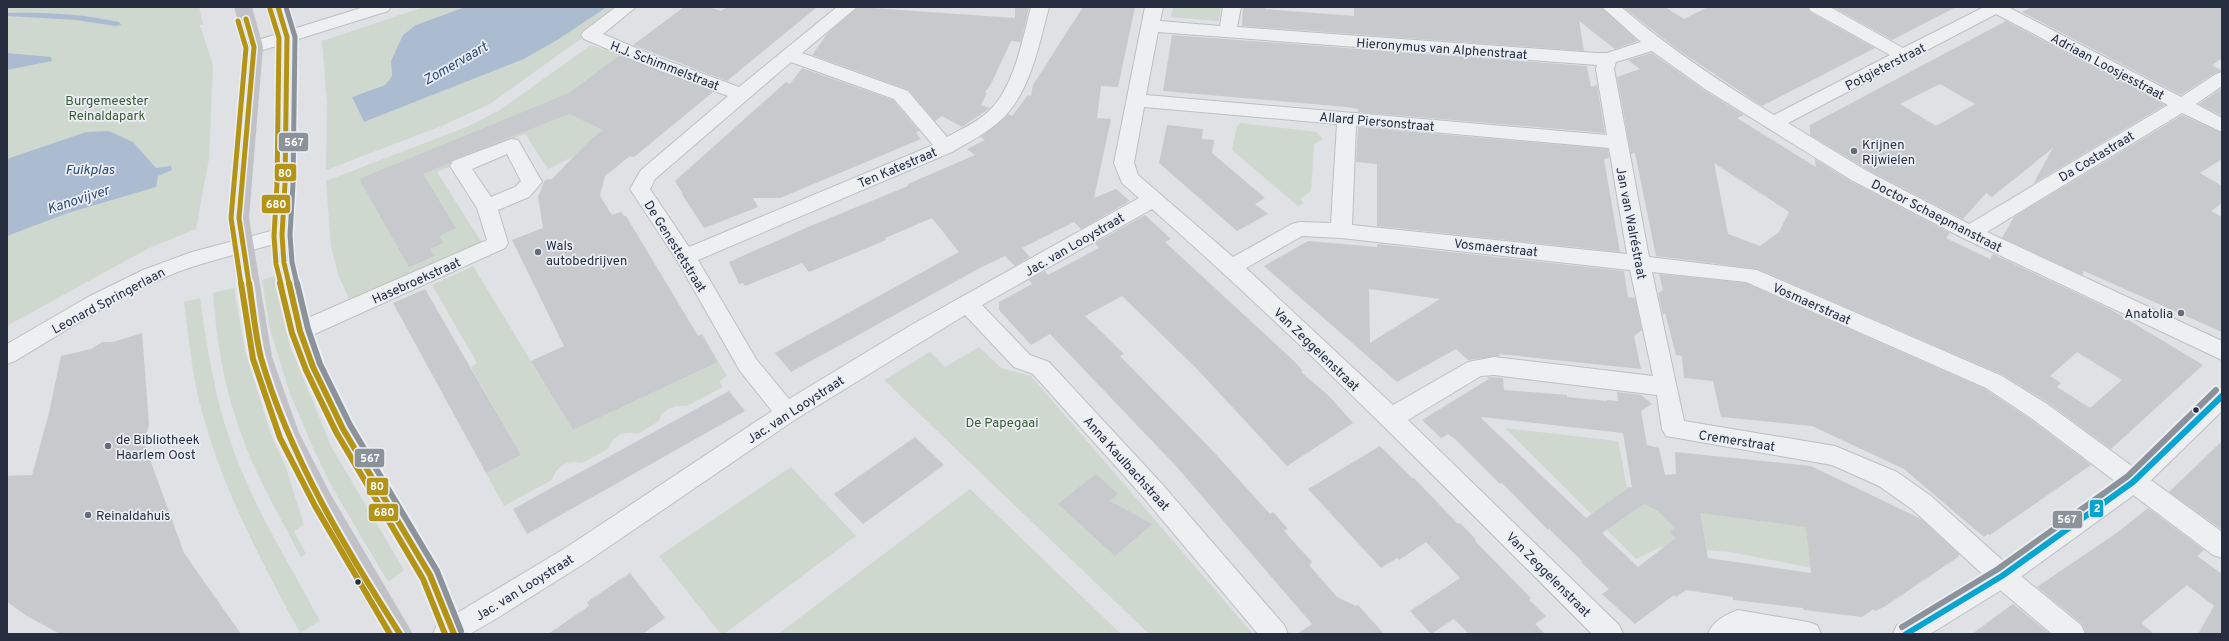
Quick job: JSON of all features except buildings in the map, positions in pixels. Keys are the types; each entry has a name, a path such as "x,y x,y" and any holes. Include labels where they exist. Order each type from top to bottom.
{"main road":[{"path":"243,7 254,47 239,218 261,357 287,434 322,502 400,634"},
{"path":"278,7 287,37 285,184 282,235 284,263 300,331 313,367 343,429 430,574 450,633"}],"street":[{"path":"254,47 382,7"},
{"name":"H.J. Schimmelstraat","path":"627,7 590,35 651,61 741,94"},
{"name":"De Genestetstraat","path":"787,413 748,365 685,257 640,189 648,174 741,94 848,7"},
{"path":"1228,32 1232,7"},
{"name":"Doctor Schaepmanstraat","path":"1612,7 1654,44 1711,85 1860,176 1970,233 2222,351"},
{"path":"1817,7 1904,56"},
{"name":"Potgieterstraat","path":"1773,123 1996,7"},
{"name":"Adriaan Loosjesstraat","path":"1996,7 2222,126"},
{"name":"Ten Katestraat","path":"685,257 945,147 978,127 1000,110 1013,90 1038,12"},
{"name":"Van Zeggelenstraat","path":"1228,32 1152,17 1138,100 1124,163 1129,178 1231,266 1391,418 1610,634"},
{"name":"Hieronymus van Alphenstraat","path":"1228,32 1608,59 1654,44"},
{"path":"789,55 901,95 945,147"},
{"name":"Jan van Walréstraat","path":"1608,59 1605,69 1616,142 1639,262 1667,387"},
{"name":"Da Costastraat","path":"1970,233 2182,105 2222,78"},
{"name":"Allard Piersonstraat","path":"1138,100 1616,142"},
{"path":"1341,231 1347,119"},
{"name":"Jac. van Looystraat","path":"450,633 524,590 787,413 968,304 1153,199"},
{"name":"Hasebroekstraat","path":"300,331 498,243 487,207"},
{"name":"Vosmaerstraat","path":"1231,266 1299,229 1341,231 1639,262 1748,275 1994,382 2039,411 2222,547"},
{"name":"Leonard Springerlaan","path":"7,355 100,301 150,275 201,257 282,235"},
{"name":"Anna Kaulbachstraat","path":"968,304 1022,361 1041,368 1153,491 1275,634"},
{"path":"1391,418 1476,368 1494,366 1667,387"},
{"name":"Cremerstraat","path":"1667,387 1674,429 1836,456 1888,479 1922,504 2002,576 2072,634"},
{"path":"1906,634 2002,576 2133,482 2222,396"},
{"path":"1721,634 1738,622 1808,634"}],"green space":[{"name":"Burgemeester Reinaldapark","path":"7,7 199,7 203,25 200,25 213,65 209,158 196,229 147,249 7,326"},
{"path":"424,7 465,7 440,16 391,61 392,76 385,85 352,97 364,122 524,59 559,39 607,7 622,7 490,104 439,127 326,170 327,102 322,41"},
{"path":"1173,7 1221,7 1219,21 1171,17"},
{"path":"591,45 677,75 576,155 548,169 525,134 437,172 484,246 352,306 338,274 331,246 326,181 469,126 500,110"},
{"path":"1240,123 1317,132 1323,139 1314,144 1311,191 1300,199 1304,203 1298,206 1232,150 1237,126"},
{"path":"473,266 573,430 718,362 727,376 719,381 723,387 687,406 676,406 668,409 662,414 659,421 638,434 628,433 616,437 608,449 582,463 572,462 563,465 556,471 552,480 504,506 486,473 521,455 471,367 477,363 432,285"},
{"path":"274,276 290,346 332,448 404,570 388,582 332,487 314,450 289,391 270,329 262,280"},
{"path":"234,288 245,350 270,432 286,468 304,525 294,531 306,554 301,557 250,457 237,422 224,375 218,342 213,293"},
{"path":"200,298 208,353 220,407 231,443 249,489 260,511 320,621 300,633 235,504 205,422 194,378 184,302"},
{"name":"De Papegaai","path":"979,347 1001,368 1031,376 1253,634 1149,634 884,380 930,352 945,367"},
{"path":"1505,428 1618,441 1627,487 1808,500 1827,571 1731,552 1661,547 1636,559"},
{"path":"791,467 856,536 724,634 721,634 659,556"},
{"path":"970,489 1121,634 778,634"}],"water":[{"name":"Zomervaart","path":"465,7 607,7 559,39 524,59 364,122 352,97 385,85 392,76 391,61 403,35 416,25"},
{"path":"7,13 77,15 119,22 121,25 115,26 76,20 7,16"},
{"path":"7,53 51,57 52,61 7,70"},
{"name":"Fuikplas","path":"109,131 133,142 156,168 171,166 172,170 158,176 156,187 68,213 7,236 7,159 86,132"}],"transit line":[{"name":"80","path":"278,7 287,37 285,184 282,235 284,263 300,331 313,367 343,429 430,575 454,634"},
{"name":"567","path":"286,7 295,37 293,184 290,235 292,262 308,329 320,364 350,425 437,571 461,631"},
{"name":"680","path":"270,9 279,38 277,184 274,236 276,264 292,333 306,370 336,432 423,579 445,634"},
{"name":"80","path":"246,19 254,47 239,218 261,357 287,434 322,502 373,592 400,634"},
{"name":"680","path":"238,21 246,48 231,218 253,359 280,438 315,506 366,596 390,634"},
{"name":"567","path":"1902,627 1998,569 2128,476 2216,390"},
{"name":"2","path":"1906,634 2002,576 2133,482 2222,396"}],"place":[{"name":"Krijnen Rijwielen","path":"1854,151"},
{"name":"Wals autobedrijven","path":"538,252"},
{"name":"Anatolia","path":"2181,313"},
{"name":"de Bibliotheek Haarlem Oost","path":"108,446"},
{"name":"Reinaldahuis","path":"88,515"}],"water label":[{"name":"Kanovijver","path":"78,199"}]}
